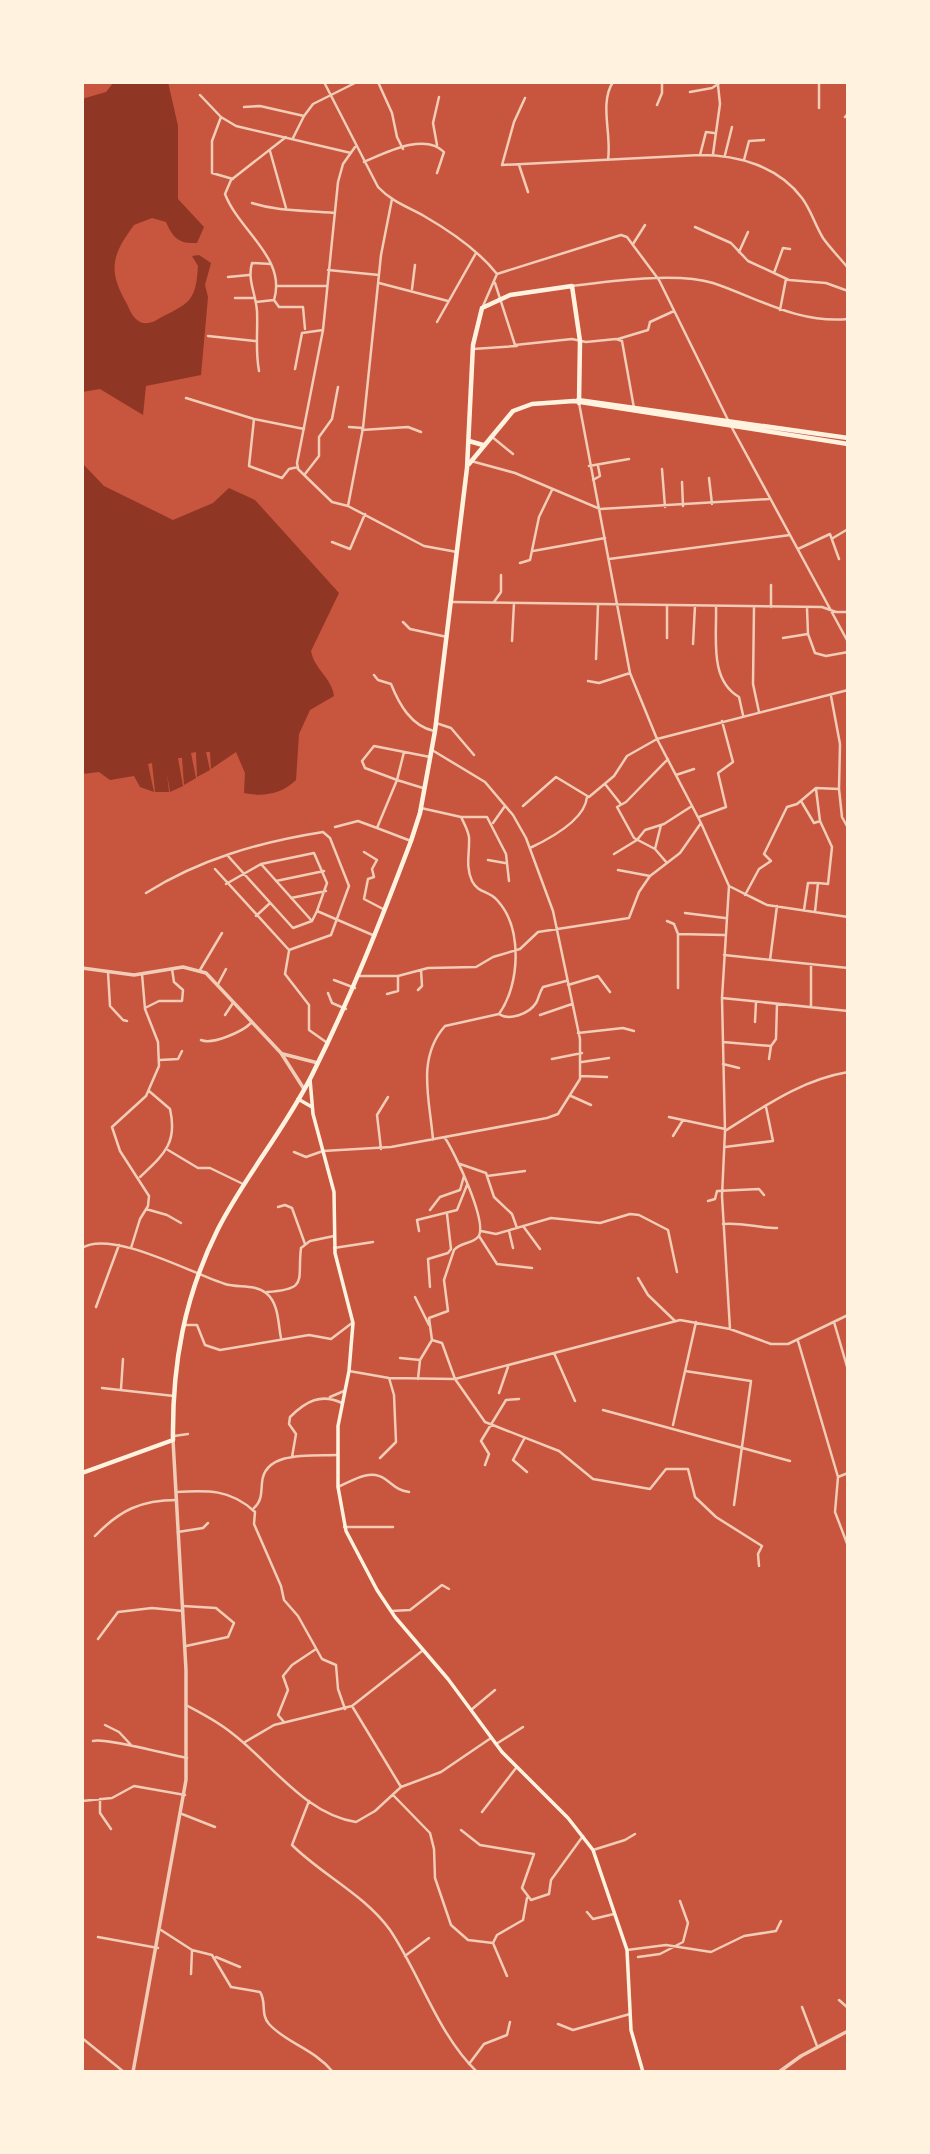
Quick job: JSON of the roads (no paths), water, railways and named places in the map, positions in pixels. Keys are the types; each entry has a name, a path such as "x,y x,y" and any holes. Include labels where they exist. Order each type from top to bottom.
{"highway":[{"path":"82,1473 173,1438 174,1396 182,1325 198,1274 219,1227 310,1079 346,1009 411,841 433,749 467,468 472,349 482,308 500,298 572,286 580,341 578,401"},
{"path":"578,401 848,438"},
{"path":"467,468 483,445 519,408 578,401 848,444"},
{"path":"468,441 483,445"}],"main road":[{"path":"310,1079 312,1107 334,1192 334,1248 353,1323 349,1371 338,1426 338,1487 344,1527 358,1557 391,1611 516,1768 583,1836 593,1850 627,1950 633,2042 643,2072"},
{"path":"298,1099 312,1107"}],"street":[{"path":"324,82 378,187 392,199 445,229 476,253 497,274"},
{"path":"293,138 313,104 357,82"},
{"path":"378,82 392,113 397,137 403,149"},
{"path":"608,160 610,145 606,91 612,82"},
{"path":"657,105 663,93 662,82"},
{"path":"818,108 819,82"},
{"path":"690,92 719,84 720,104 713,155"},
{"path":"200,95 221,117 236,126 351,153"},
{"path":"437,173 444,152 437,145 433,124 439,97"},
{"path":"525,98 501,163 506,167 699,155 725,155 758,164 793,187 804,200 823,237 848,268"},
{"path":"244,107 260,106 304,116"},
{"path":"221,117 212,141 212,171 232,180"},
{"path":"725,155 732,127"},
{"path":"699,155 706,132 715,133"},
{"path":"286,137 232,180 226,197 236,216 275,268 277,286 274,300 279,307 303,307 306,330"},
{"path":"744,160 750,141 764,140"},
{"path":"364,162 422,143 437,145"},
{"path":"298,467 323,330 338,182 355,146"},
{"path":"270,151 276,181 286,209"},
{"path":"519,165 528,192"},
{"path":"348,506 363,429 379,275 392,199"},
{"path":"252,203 269,209 335,213"},
{"path":"633,244 645,225"},
{"path":"695,226 731,243 748,261 786,279 826,283 848,291"},
{"path":"739,252 748,232"},
{"path":"497,274 621,235 633,244 659,280 729,423 848,642"},
{"path":"774,273 783,248 790,249"},
{"path":"437,323 476,253"},
{"path":"259,371 255,341 255,300 249,275 251,262 271,264"},
{"path":"412,290 415,265"},
{"path":"328,270 379,275"},
{"path":"482,308 497,274"},
{"path":"228,277 249,275"},
{"path":"572,286 643,278 712,283 780,310 819,319 848,318"},
{"path":"780,310 786,279"},
{"path":"379,283 448,300"},
{"path":"495,283 511,338 517,346"},
{"path":"277,286 326,286"},
{"path":"235,298 274,300"},
{"path":"472,349 572,338 580,341 618,339 622,335 648,330 650,322 675,311"},
{"path":"295,369 302,333 306,330 323,330"},
{"path":"208,335 255,341"},
{"path":"618,339 623,344 634,408"},
{"path":"305,474 320,456 319,438 332,419 338,387"},
{"path":"186,398 254,419 304,429"},
{"path":"578,401 630,673 657,739 699,818 729,886 722,998 725,1130 722,1190 730,1329"},
{"path":"254,419 249,466 281,478 289,468 298,467"},
{"path":"349,426 363,429 408,427 421,432"},
{"path":"491,436 513,454"},
{"path":"589,466 629,458"},
{"path":"471,461 505,470 600,509 770,499"},
{"path":"593,480 600,476 598,466"},
{"path":"298,467 332,502 365,513 429,548 458,552"},
{"path":"662,469 665,507"},
{"path":"709,478 712,504"},
{"path":"682,482 683,506"},
{"path":"520,563 528,561 540,517 552,490"},
{"path":"332,542 349,549 365,513"},
{"path":"833,538 848,529"},
{"path":"798,549 829,534 833,538 839,559"},
{"path":"609,559 790,535"},
{"path":"532,551 605,538"},
{"path":"494,602 501,592 501,575"},
{"path":"771,586 771,607"},
{"path":"452,602 771,607 848,612"},
{"path":"512,641 514,603"},
{"path":"596,659 598,605"},
{"path":"667,606 667,638"},
{"path":"693,645 695,606"},
{"path":"716,607 719,675 729,691 739,697 743,715"},
{"path":"754,607 753,684 759,712"},
{"path":"807,608 808,634 817,654 826,656 848,652"},
{"path":"403,622 410,629 447,636"},
{"path":"783,638 808,634"},
{"path":"587,681 599,683 630,673"},
{"path":"374,675 378,680 391,684 401,707 410,716 424,728 435,732"},
{"path":"530,848 549,838 585,808 587,797 615,776 627,756 657,739 848,690"},
{"path":"831,694 840,744 839,789 842,817 848,828"},
{"path":"699,818 726,807 718,773 733,762 722,721"},
{"path":"436,723 451,728 474,755"},
{"path":"425,788 365,768 362,761 374,747 431,757"},
{"path":"294,1152 306,1157 323,1151 381,1149 523,1125 553,1116 571,1096 581,1076 582,1053 557,931 544,882 521,827 485,782 433,749"},
{"path":"377,828 397,779 404,752"},
{"path":"667,863 655,849 636,841 617,809 668,759"},
{"path":"676,775 694,769"},
{"path":"523,806 556,777 587,797"},
{"path":"605,784 621,804"},
{"path":"745,895 759,869 771,861 764,854 786,808 801,802 816,788 839,789"},
{"path":"804,910 808,883 828,884 832,850 820,821 816,788"},
{"path":"801,802 814,823 820,821"},
{"path":"493,824 505,806"},
{"path":"614,854 636,841 645,830 661,825 692,806"},
{"path":"421,807 461,817 486,817 493,824 506,855 509,881"},
{"path":"461,817 468,834 468,865 473,882 477,889 500,904 511,929 511,989 499,1014"},
{"path":"335,827 358,821 411,841"},
{"path":"360,976 476,967 512,952 534,934 579,924 611,923 629,918 635,900 650,876 677,856 701,823"},
{"path":"655,849 661,825"},
{"path":"146,893 183,870 227,855 309,834 328,834 349,884 337,920 330,936 289,950"},
{"path":"364,852 377,860 372,869 374,877 367,880 364,899 385,910"},
{"path":"226,884 244,874 261,864 313,853 324,871 326,891 312,921 293,928 270,902 244,874 227,855"},
{"path":"488,860 505,863"},
{"path":"261,864 312,921"},
{"path":"215,869 289,950"},
{"path":"618,870 650,876"},
{"path":"276,881 324,871"},
{"path":"815,912 818,883"},
{"path":"729,886 745,895 777,906 848,917"},
{"path":"291,898 326,891"},
{"path":"256,916 270,902"},
{"path":"769,960 777,906"},
{"path":"317,911 375,936"},
{"path":"685,913 725,918"},
{"path":"667,921 674,924 678,934 678,988"},
{"path":"200,970 222,933"},
{"path":"678,934 724,935"},
{"path":"289,950 285,974 309,1005 309,1030 328,1044"},
{"path":"723,955 848,968"},
{"path":"811,964 811,1007"},
{"path":"82,968 142,974 172,969 200,970 218,984 281,1053 304,1089"},
{"path":"145,1008 159,1001 182,1001 183,990 174,982 172,969"},
{"path":"218,984 226,969"},
{"path":"418,990 422,986 421,970"},
{"path":"108,972 110,1006 127,1021"},
{"path":"131,1248 149,1195 120,1151 112,1127 149,1091 160,1060 158,1042 145,1008 142,974"},
{"path":"387,994 398,991 398,975"},
{"path":"433,1140 425,1073 438,1034 452,1024 499,1014 508,1017 528,1011 536,1003 543,987 598,976 610,992"},
{"path":"334,980 355,988"},
{"path":"328,993 332,1003 346,1009"},
{"path":"722,998 848,1011"},
{"path":"755,1021 757,1002"},
{"path":"225,1014 233,1003"},
{"path":"540,1014 572,1004"},
{"path":"769,1059 771,1046 776,1039 777,1004"},
{"path":"201,1040 208,1043 239,1034 251,1023"},
{"path":"578,1033 623,1028 634,1031"},
{"path":"723,1042 771,1046"},
{"path":"160,1060 178,1059 182,1051"},
{"path":"281,1053 318,1063"},
{"path":"552,1059 582,1053"},
{"path":"582,1062 608,1058"},
{"path":"723,1064 739,1068"},
{"path":"668,1117 725,1130 806,1083 848,1072"},
{"path":"581,1076 607,1077"},
{"path":"139,1178 168,1150 173,1124 170,1109 149,1091"},
{"path":"571,1096 591,1105"},
{"path":"381,1149 377,1115 388,1097"},
{"path":"725,1147 773,1140 766,1105"},
{"path":"673,1136 683,1120"},
{"path":"429,1325 430,1315 449,1311 444,1276 451,1266 454,1250 479,1236 481,1231 460,1164 445,1138"},
{"path":"168,1150 198,1168 209,1168 246,1185"},
{"path":"460,1164 484,1171 494,1197 512,1214 517,1228"},
{"path":"487,1176 525,1171"},
{"path":"430,1210 440,1197 460,1189 464,1176"},
{"path":"419,1231 417,1220 457,1210 467,1184"},
{"path":"708,1201 715,1199 717,1191 722,1190 754,1187 764,1195"},
{"path":"278,1207 285,1205 292,1208 305,1244"},
{"path":"146,1209 167,1215 181,1223"},
{"path":"430,1287 428,1259 448,1253 451,1249 447,1214"},
{"path":"481,1231 496,1234 551,1218 598,1223 630,1214 639,1215 668,1230 677,1272"},
{"path":"723,1224 749,1223 759,1228 777,1228"},
{"path":"523,1226 540,1249"},
{"path":"509,1231 513,1248"},
{"path":"82,1239 84,1246 101,1242 131,1248 228,1285 266,1293 284,1292 299,1279 302,1272 301,1248 305,1244 334,1236"},
{"path":"479,1236 497,1264 532,1268"},
{"path":"334,1248 373,1242"},
{"path":"96,1307 118,1245"},
{"path":"638,1278 648,1294 675,1321"},
{"path":"266,1293 274,1304 281,1338"},
{"path":"415,1297 429,1325 432,1340 419,1360 418,1380"},
{"path":"349,1371 389,1378 455,1379 607,1342 675,1321 730,1329 779,1345 798,1340 848,1315"},
{"path":"673,1426 696,1322"},
{"path":"834,1322 848,1370"},
{"path":"182,1325 197,1325 203,1342 215,1349 312,1334 331,1339 353,1323"},
{"path":"432,1340 442,1343 455,1379 475,1410 489,1424 563,1453 593,1479 625,1487 650,1489 663,1471 685,1467 691,1475 692,1494 709,1512 762,1546 758,1554 759,1566"},
{"path":"798,1340 838,1477 835,1512 848,1546"},
{"path":"554,1353 575,1401"},
{"path":"121,1389 123,1359"},
{"path":"400,1359 419,1360"},
{"path":"499,1393 508,1367"},
{"path":"685,1371 750,1380 734,1505"},
{"path":"380,1458 396,1442 394,1395 389,1378"},
{"path":"102,1388 174,1396"},
{"path":"292,1457 296,1434 289,1424 290,1417 310,1401 344,1391"},
{"path":"330,1397 342,1403"},
{"path":"485,1465 489,1454 481,1441 489,1424 494,1422 506,1400 519,1399"},
{"path":"603,1410 673,1426 790,1461"},
{"path":"134,2072 185,1795 187,1758 183,1608 173,1438 188,1434"},
{"path":"524,1439 513,1460 527,1472"},
{"path":"338,1455 292,1457 269,1465 263,1471 261,1500 253,1509 254,1524 281,1586 284,1600 298,1616 324,1661 336,1665 338,1689 345,1709"},
{"path":"838,1477 848,1472"},
{"path":"338,1487 372,1474 385,1479 399,1490 409,1492"},
{"path":"176,1492 213,1489 231,1495 253,1509"},
{"path":"95,1536 108,1521 145,1501 177,1500"},
{"path":"178,1532 203,1528 208,1523"},
{"path":"344,1527 393,1527"},
{"path":"391,1611 410,1610 442,1585 449,1589"},
{"path":"98,1639 118,1612 152,1608 216,1608 233,1623 228,1637 184,1646"},
{"path":"284,1722 278,1715 288,1690 283,1676 292,1665 316,1649"},
{"path":"244,1742 284,1722 352,1706 422,1651"},
{"path":"471,1710 495,1690"},
{"path":"186,1705 244,1742 309,1801 334,1816 356,1822 401,1787 442,1772 491,1738"},
{"path":"352,1706 401,1787"},
{"path":"105,1725 119,1732 135,1748"},
{"path":"496,1744 523,1727"},
{"path":"93,1741 108,1739 135,1748 187,1758"},
{"path":"482,1812 516,1768"},
{"path":"82,1801 112,1798 134,1786 185,1795"},
{"path":"393,1794 430,1833 434,1849 435,1878 451,1925 468,1940 493,1942"},
{"path":"100,1799 100,1813 111,1829"},
{"path":"309,1801 292,1845 375,1913 405,1956 448,2036 477,2072"},
{"path":"183,1814 215,1827"},
{"path":"461,1830 480,1845 534,1854 522,1888 527,1898 523,1920 497,1935 493,1942"},
{"path":"593,1850 635,1834"},
{"path":"527,1898 532,1900 548,1894 551,1880 583,1836"},
{"path":"638,1957 660,1954 685,1940 688,1919 680,1901"},
{"path":"587,1912 593,1919 614,1914"},
{"path":"627,1950 677,1946 711,1952 744,1936 776,1931 781,1921"},
{"path":"161,1930 192,1950 240,1967"},
{"path":"98,1937 158,1948"},
{"path":"405,1956 429,1938"},
{"path":"493,1942 507,1976"},
{"path":"191,1974 192,1950"},
{"path":"212,1955 227,1983 262,1994 263,2015 269,2025 317,2055 333,2072"},
{"path":"839,2000 848,2008"},
{"path":"802,2007 818,2047"},
{"path":"558,2024 573,2029 630,2014"},
{"path":"469,2064 479,2055 484,2044 507,2035 510,2022"},
{"path":"779,2072 848,2031"},
{"path":"82,2038 124,2072"}]}
